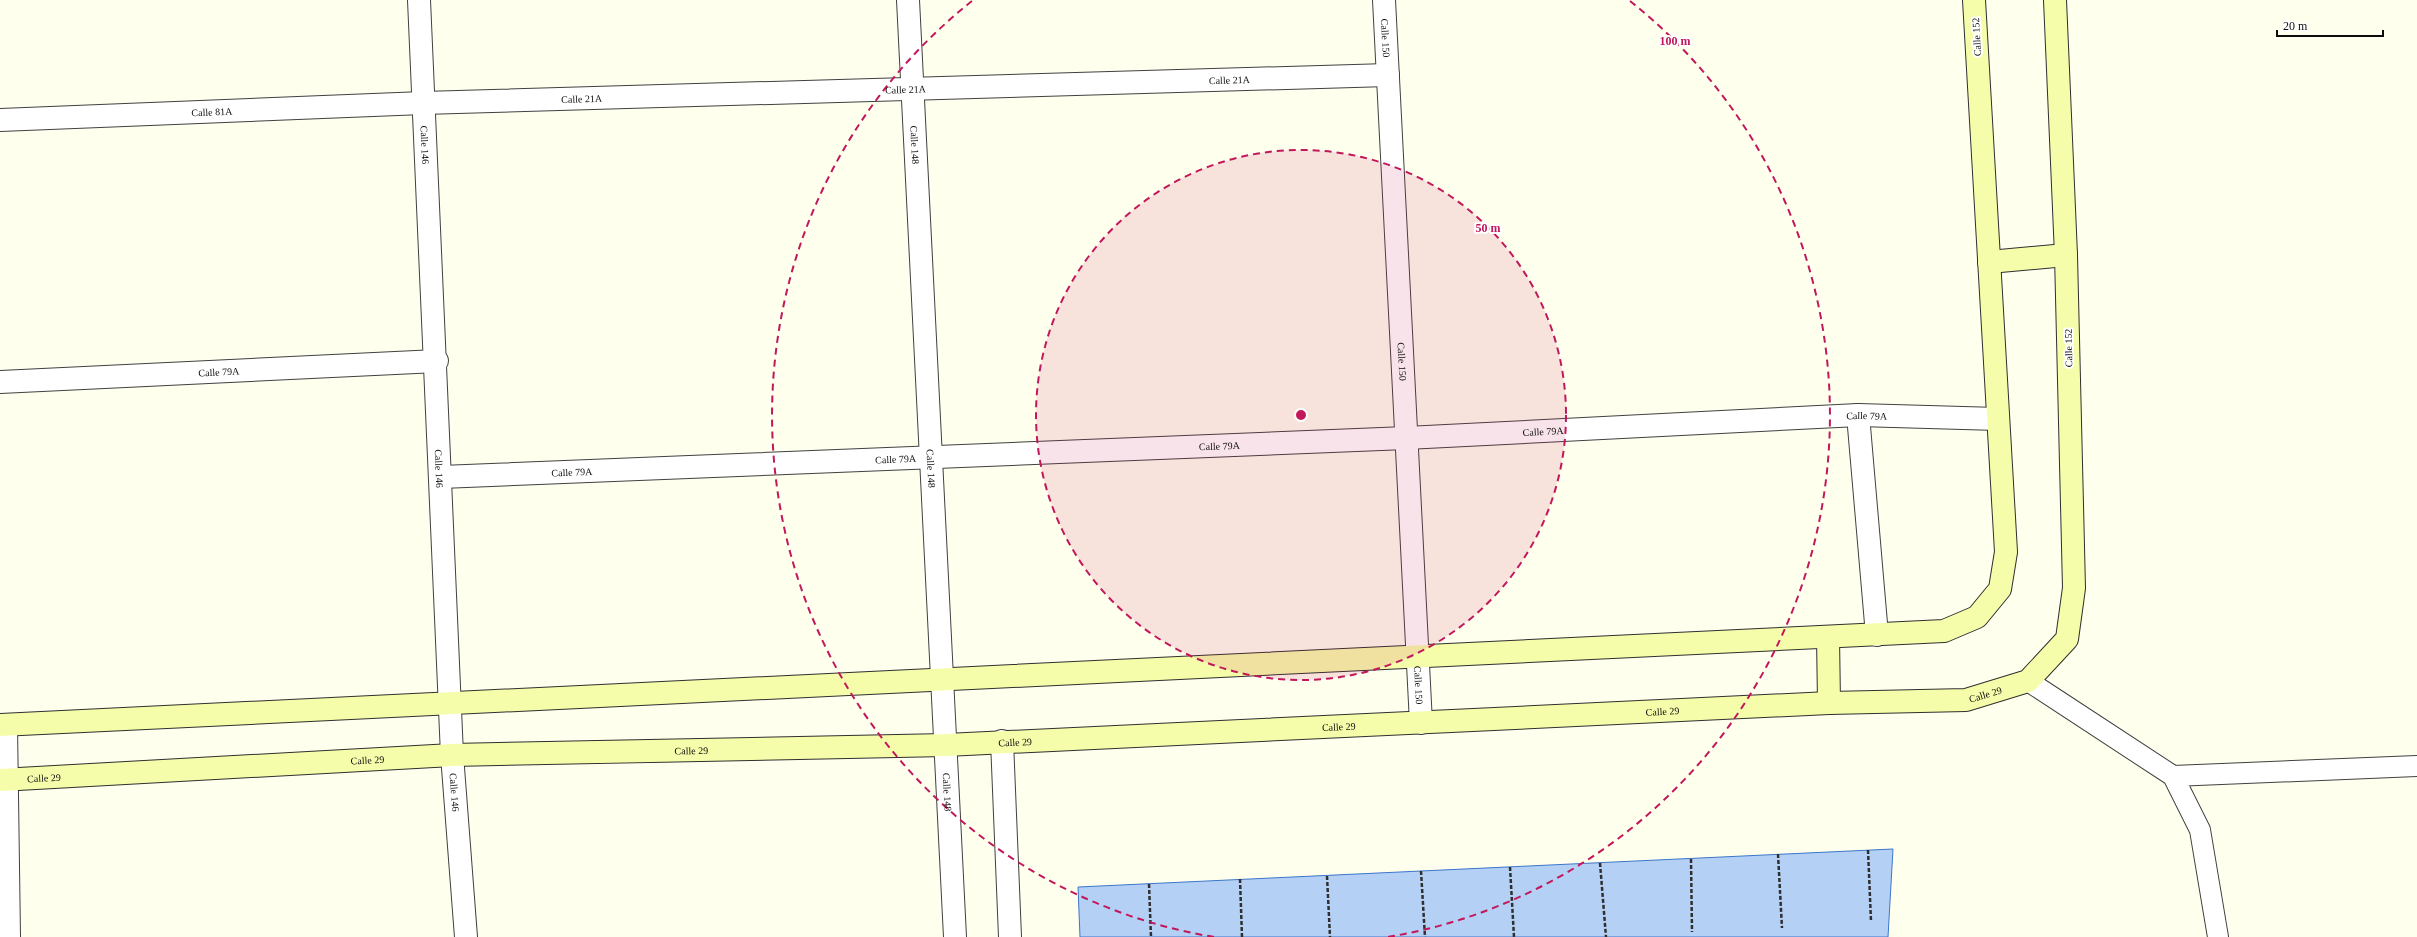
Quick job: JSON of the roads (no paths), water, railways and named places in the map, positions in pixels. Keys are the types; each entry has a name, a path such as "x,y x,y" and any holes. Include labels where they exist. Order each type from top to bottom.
{"main road":[{"name":"Calle 152","path":"1877,635 1944,631 1977,617 2000,589 2006,552 1974,0"},
{"name":"Calle 152","path":"2028,681 2067,639 2074,588 2066,256 2055,0"},
{"path":"1989,262 2066,256"},
{"path":"3,725 1877,635"},
{"path":"1828,637 1829,703"},
{"name":"Calle 29","path":"3,780 452,755 946,744 1829,703 1966,700 2028,681"}],"street":[{"name":"Calle 146","path":"419,0 437,361 452,755 466,937"},
{"name":"Calle 148","path":"908,0 955,937"},
{"name":"Calle 150","path":"1384,0 1421,723"},
{"name":"Calle 21A","path":"423,103 1388,75"},
{"name":"Calle 81A","path":"0,120 423,103"},
{"name":"Calle 79A","path":"0,382 437,361"},
{"name":"Calle 79A","path":"441,477 1406,438 1858,416 1998,419"},
{"path":"1858,416 1877,635"},
{"path":"3,725 3,780 9,937"},
{"path":"1002,741 1009,937"}],"lane":[{"path":"2028,681 2173,776 2200,830 2218,937"},
{"path":"2173,776 2417,766"}],"water":[{"path":"1893,849 1888,937 1080,937 1078,887"}]}
